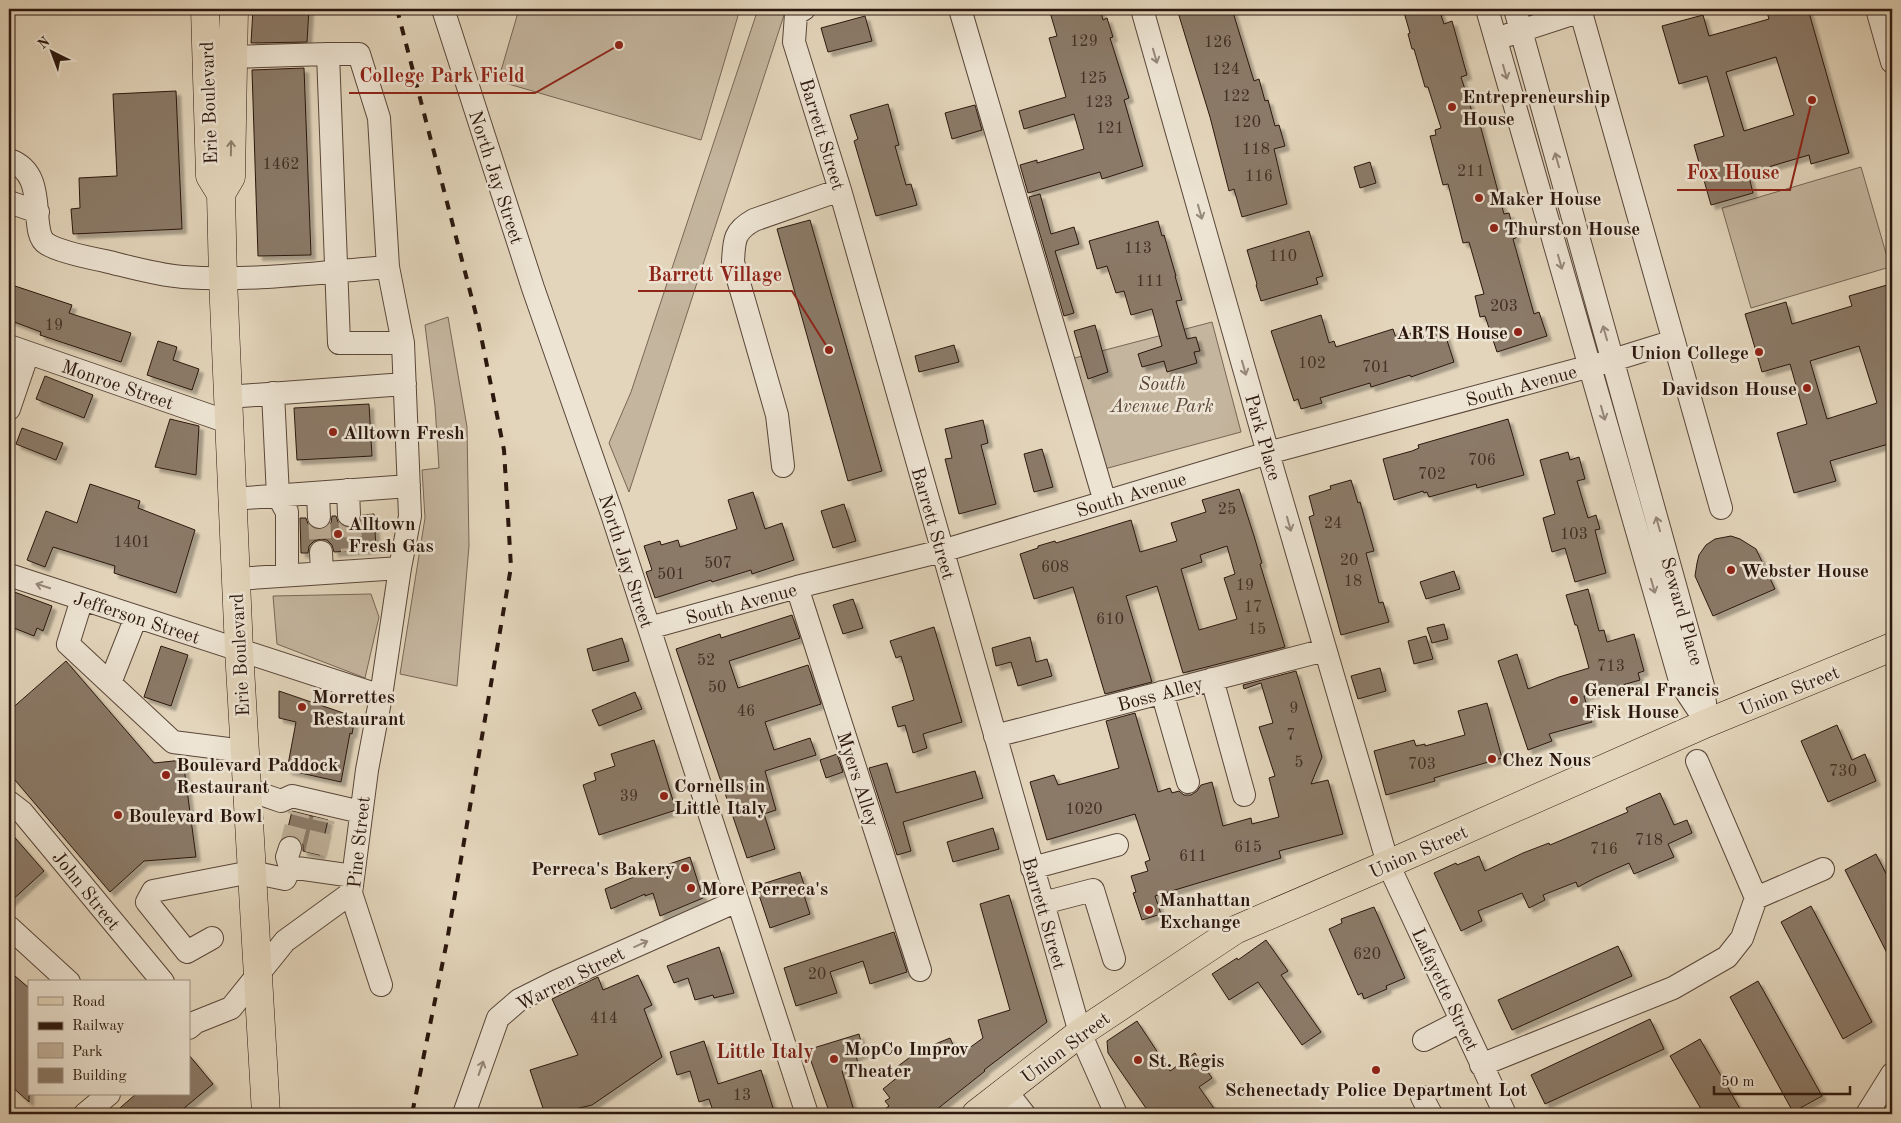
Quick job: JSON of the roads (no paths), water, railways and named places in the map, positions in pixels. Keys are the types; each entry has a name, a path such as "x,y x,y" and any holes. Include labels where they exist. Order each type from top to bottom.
{"main road":[{"name":"Erie Boulevard","path":"205,9 210,176 221,194 239,650 266,1114"},
{"name":"Erie Boulevard","path":"221,194 231,177 234,9"},
{"name":"Union Street","path":"976,1114 1080,1033 1234,930 1707,723 1892,647"}],"street":[{"name":"North Jay Street","path":"443,9 533,288 612,514 807,1114"},
{"path":"960,9 1105,502"},
{"name":"Park Place","path":"1142,9 1268,453 1388,864"},
{"name":"Seward Place","path":"1487,9 1681,684 1707,723"},
{"name":"Seward Place","path":"1515,9 1703,686 1707,723"},
{"path":"1877,9 1892,62"},
{"path":"1495,39 1580,10 1721,508"},
{"name":"Barrett Street","path":"800,11 794,42 840,190 1080,1033 1116,1114"},
{"path":"233,57 328,54 339,343 403,343"},
{"name":"Pine Street","path":"328,54 359,54 379,118 388,267 403,343 410,516 361,812 352,884 381,985"},
{"path":"9,160 24,168 31,178 38,212 40,236 46,243 83,256 154,273 181,277 223,279 388,267"},
{"path":"784,466 777,415 733,262 736,235 742,227 754,220 840,190"},
{"path":"9,202 38,212"},
{"name":"South Avenue","path":"649,628 797,587 942,551 1268,453 1613,360 1674,341"},
{"path":"9,409 19,350"},
{"name":"Monroe Street","path":"19,350 228,409"},
{"path":"228,409 273,393 405,384"},
{"path":"273,393 278,496 287,512 287,575"},
{"path":"232,500 409,486"},
{"path":"348,490 349,516"},
{"path":"318,493 319,517"},
{"path":"236,578 287,575 322,562 352,561 400,568"},
{"name":"Jefferson Street","path":"9,575 380,696"},
{"name":"Myers Alley","path":"797,587 920,970"},
{"path":"82,599 68,644 173,742 244,751"},
{"path":"110,683 136,617"},
{"name":"Boss Alley","path":"995,736 1325,650"},
{"path":"1212,680 1244,795"},
{"path":"1162,692 1188,782"},
{"path":"1481,1065 1673,988 1727,957 1742,938 1756,898 1697,761"},
{"path":"246,789 281,801 292,796 315,809 361,812"},
{"name":"John Street","path":"9,802 22,812 159,978"},
{"path":"1032,868 1117,845"},
{"path":"186,952 148,902 153,891 251,872 285,879 303,860 352,884 284,941 231,1008 191,1021"},
{"name":"Lafayette Street","path":"1388,864 1505,1114"},
{"path":"1756,898 1823,869"},
{"path":"1043,903 1094,890 1114,959"},
{"name":"Warren Street","path":"464,1114 498,1018 519,1000 737,900"},
{"path":"9,926 66,980"},
{"path":"159,978 186,952 212,938"},
{"path":"1424,1040 1460,1021"},
{"path":"1867,1114 1892,1074"},
{"path":"1006,1091 1024,1114"},
{"path":"91,1112 107,1096"}],"tunnel":[{"path":"349,515 352,551"},
{"path":"319,517 321,552"},
{"path":"290,848 299,813"},
{"path":"316,854 324,819"}],"railway":[{"path":"397,9 479,326 504,450 511,567 447,941 412,1114"}],"place":[{"name":"College Park Field","path":"619,45"},
{"name":"Fox House","path":"1812,100"},
{"name":"Entrepreneurship House","path":"1452,107"},
{"name":"Maker House","path":"1479,198"},
{"name":"Thurston House","path":"1494,228"},
{"name":"ARTS House","path":"1518,332"},
{"name":"Barrett Village","path":"829,350"},
{"name":"Union College","path":"1759,352"},
{"name":"Davidson House","path":"1807,388"},
{"name":"Alltown Fresh","path":"333,432"},
{"name":"Alltown Fresh Gas","path":"338,534"},
{"name":"Webster House","path":"1731,570"},
{"name":"General Francis Fisk House","path":"1574,700"},
{"name":"Morrettes Restaurant","path":"302,707"},
{"name":"Chez Nous","path":"1492,759"},
{"name":"Boulevard Paddock Restaurant","path":"166,775"},
{"name":"Cornells in Little Italy","path":"664,796"},
{"name":"Boulevard Bowl","path":"118,815"},
{"name":"Perreca's Bakery","path":"685,868"},
{"name":"More Perreca's","path":"691,888"},
{"name":"Manhattan Exchange","path":"1149,910"},
{"name":"MopCo Improv Theater","path":"834,1059"},
{"name":"St. Regis","path":"1138,1060"},
{"name":"Schenectady Police Department Lot","path":"1376,1070"}],"district":[{"name":"Little Italy","path":"765,1051"}],"park label":[{"name":"South Avenue Park","path":"1162,394"}]}
